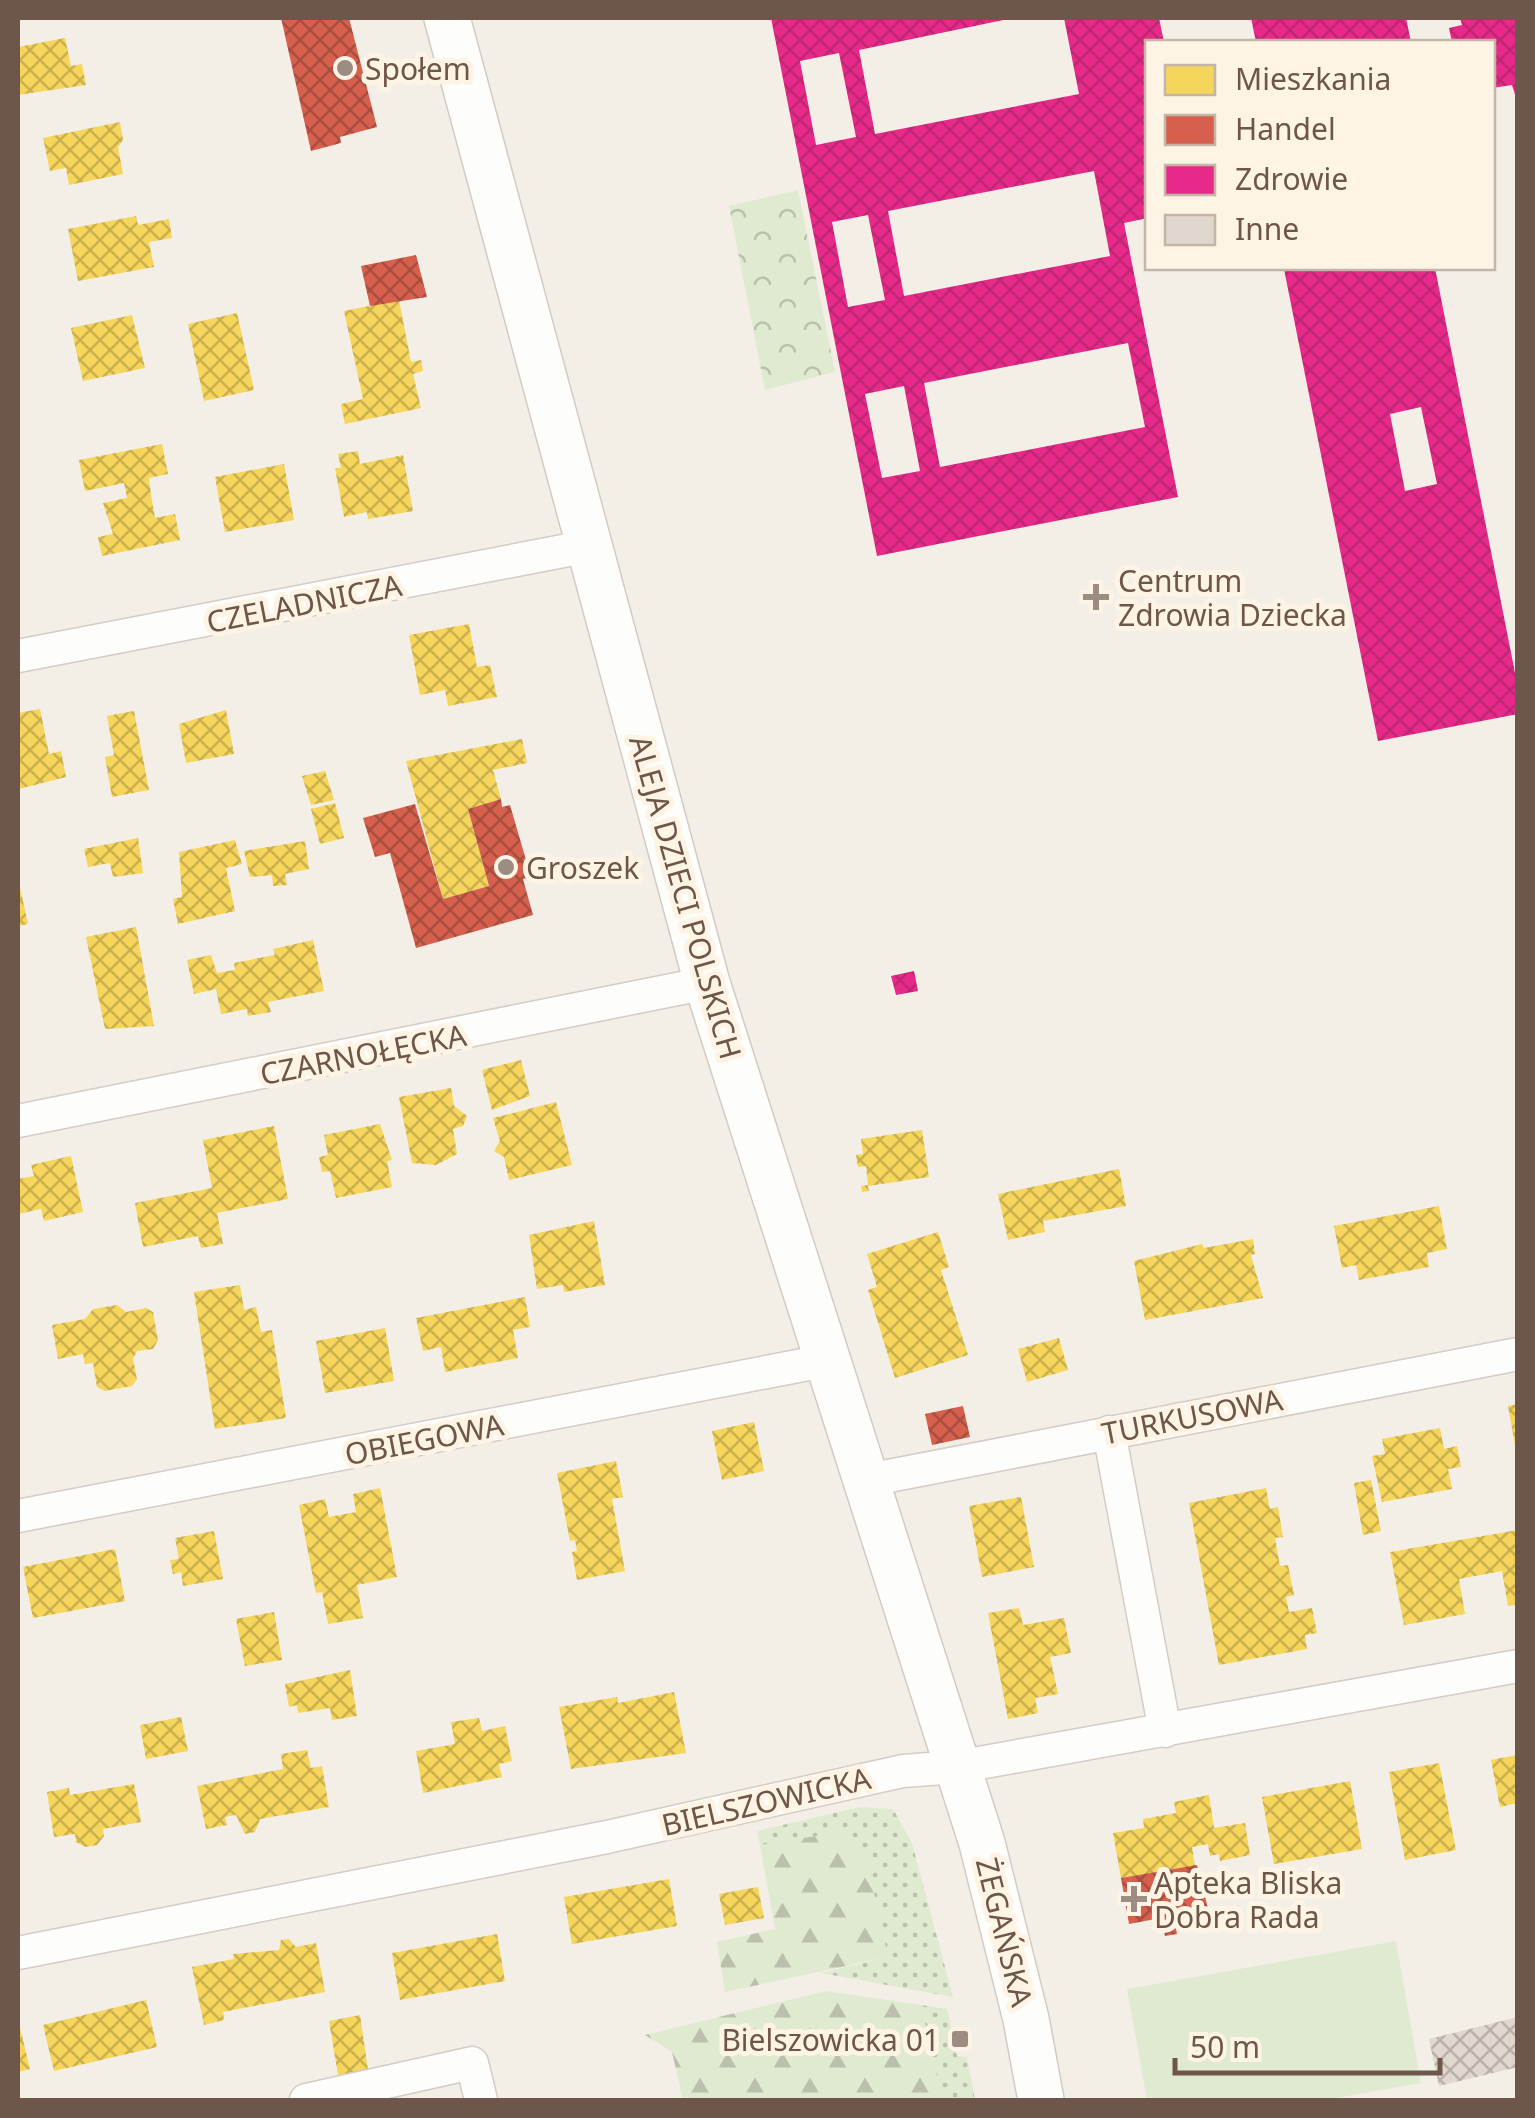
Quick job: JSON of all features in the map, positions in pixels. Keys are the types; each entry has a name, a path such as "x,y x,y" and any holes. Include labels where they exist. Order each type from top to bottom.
{"street":[{"name":"ALEJA DZIECI POLSKICH","path":"447,18 707,983 957,1768"},
{"name":"CZELADNICZA","path":"18,656 589,546"},
{"name":"CZARNOŁĘCKA","path":"18,1121 707,983"},
{"name":"TURKUSOWA","path":"868,1480 1518,1354"},
{"name":"OBIEGOWA","path":"18,1516 830,1360"},
{"path":"1110,1432 1164,1731"},
{"name":"BIELSZOWICKA","path":"18,1952 607,1837 903,1771 957,1768 1518,1666"},
{"name":"ŻEGAŃSKA","path":"957,1768 1006,1929 1041,2100"},
{"path":"306,2100 472,2063 481,2100"}],"green space":[{"path":"798,190 835,372 765,390 729,206"},
{"path":"860,1807 893,1809 912,1843 953,1997 821,1973 888,1957 840,1832 760,1845 757,1831"},
{"path":"840,1832 865,1852 888,1957 725,1992 717,1942 775,1929 760,1845"},
{"path":"1396,1941 1421,2083 1325,2100 1147,2100 1127,1989"},
{"path":"826,1991 921,2005 942,2100 683,2100 672,2052 645,2035"},
{"path":"921,2005 947,2009 957,2056 967,2057 975,2100 942,2100"}],"building: Mieszkania":[{"path":"65,38 71,66 82,64 86,85 18,95 18,47"},
{"path":"120,122 123,140 118,147 123,174 69,185 66,168 50,171 43,138"},
{"path":"136,216 138,225 169,219 172,238 149,242 154,267 78,281 68,229"},
{"path":"399,300 411,362 421,360 423,371 413,374 421,408 345,424 341,404 363,399 344,311"},
{"path":"237,313 254,390 204,401 188,324"},
{"path":"132,315 145,368 83,381 71,328"},
{"path":"162,444 168,474 149,478 155,518 175,514 180,540 102,556 98,537 113,534 103,503 127,498 124,483 85,491 79,460"},
{"path":"358,451 360,464 403,455 413,511 368,519 367,512 344,517 335,468 341,468 338,454"},
{"path":"284,464 294,520 225,532 215,477"},
{"path":"469,624 477,667 490,665 497,697 448,706 445,690 420,695 409,635"},
{"path":"40,709 49,754 61,751 66,777 19,789 18,713"},
{"path":"226,710 234,754 186,763 179,724"},
{"path":"134,711 149,790 112,797 105,757 114,755 107,716"},
{"path":"522,739 527,763 493,770 501,799 468,809 489,886 443,899 406,761"},
{"path":"325,771 334,800 311,805 302,776"},
{"path":"335,803 344,838 320,844 311,809"},
{"path":"138,838 143,873 113,877 110,863 88,867 84,849"},
{"path":"235,840 242,864 226,868 235,911 178,924 173,899 182,897 179,852"},
{"path":"305,841 309,869 285,874 287,885 273,886 272,875 250,877 244,851"},
{"path":"18,878 28,924 18,926"},
{"path":"136,927 154,1026 105,1029 86,937"},
{"path":"313,940 324,991 268,1002 271,1012 248,1016 247,1009 221,1014 216,989 194,994 187,960 211,955 217,973 235,970 234,963 275,955 273,949"},
{"path":"521,1060 530,1096 492,1110 482,1070"},
{"path":"451,1088 454,1106 467,1116 463,1126 453,1129 457,1154 436,1165 412,1163 399,1097"},
{"path":"556,1102 572,1165 509,1180 504,1157 494,1151 500,1141 493,1118"},
{"path":"380,1124 392,1160 387,1161 392,1187 336,1198 330,1171 322,1172 319,1157 328,1155 324,1135"},
{"path":"274,1126 288,1199 217,1213 223,1244 201,1248 198,1236 143,1247 135,1203 212,1188 203,1140"},
{"path":"922,1130 929,1177 868,1186 869,1191 862,1192 861,1186 868,1185 866,1166 858,1167 856,1155 863,1154 861,1139"},
{"path":"71,1156 83,1212 44,1221 41,1209 18,1214 18,1179 34,1176 31,1165"},
{"path":"1119,1169 1126,1206 1043,1221 1045,1232 1008,1240 998,1194"},
{"path":"1439,1206 1447,1249 1427,1253 1429,1267 1359,1280 1356,1265 1342,1268 1334,1226"},
{"path":"594,1221 605,1285 564,1292 563,1285 537,1289 529,1235"},
{"path":"938,1232 949,1267 941,1270 968,1355 895,1378 868,1290 877,1287 867,1254"},
{"path":"1253,1239 1255,1254 1251,1255 1263,1298 1145,1320 1134,1261 1202,1244 1204,1248"},
{"path":"240,1285 244,1310 256,1307 261,1332 272,1330 286,1418 215,1429 194,1292"},
{"path":"525,1297 530,1327 513,1330 518,1358 445,1372 441,1347 423,1351 416,1318"},
{"path":"117,1305 126,1312 146,1308 153,1312 158,1340 153,1349 137,1351 133,1359 137,1379 132,1386 105,1391 97,1387 93,1363 85,1364 83,1354 58,1359 52,1325 85,1319 93,1309"},
{"path":"385,1328 394,1381 325,1393 316,1341"},
{"path":"1059,1338 1068,1370 1027,1382 1018,1349"},
{"path":"1518,1404 1518,1451 1516,1451 1508,1406"},
{"path":"754,1422 764,1471 722,1480 712,1431"},
{"path":"1440,1428 1444,1449 1457,1446 1461,1467 1448,1469 1452,1489 1382,1502 1372,1456 1385,1454 1382,1439"},
{"path":"616,1461 623,1497 612,1499 625,1571 577,1580 572,1552 577,1551 575,1540 570,1541 557,1473"},
{"path":"1371,1480 1381,1531 1363,1535 1354,1483"},
{"path":"380,1488 397,1577 357,1585 363,1618 328,1624 322,1592 316,1593 299,1505 325,1499 329,1517 356,1512 353,1494"},
{"path":"1266,1488 1270,1509 1278,1507 1283,1537 1275,1538 1280,1566 1288,1565 1294,1595 1286,1597 1289,1612 1312,1608 1317,1633 1305,1635 1307,1649 1219,1665 1189,1503"},
{"path":"1021,1497 1034,1567 982,1577 969,1506"},
{"path":"1518,1530 1518,1604 1508,1606 1502,1571 1459,1579 1465,1614 1404,1625 1390,1552"},
{"path":"214,1531 223,1579 183,1586 181,1572 173,1574 170,1560 179,1559 175,1538"},
{"path":"115,1549 125,1601 33,1618 23,1567"},
{"path":"1019,1608 1023,1625 1064,1618 1071,1653 1050,1657 1058,1694 1035,1698 1038,1713 1008,1719 988,1613"},
{"path":"274,1612 282,1660 245,1666 236,1619"},
{"path":"350,1670 357,1716 332,1720 330,1708 298,1713 297,1705 289,1707 285,1684"},
{"path":"674,1692 686,1753 571,1769 559,1707 617,1697 618,1703"},
{"path":"181,1717 188,1751 146,1759 140,1725"},
{"path":"479,1718 482,1731 505,1726 512,1761 499,1764 502,1777 423,1793 416,1751 455,1744 451,1722"},
{"path":"307,1750 311,1768 322,1766 329,1807 260,1819 255,1832 245,1834 236,1815 225,1817 227,1825 206,1829 197,1786 283,1769 281,1754"},
{"path":"1518,1755 1518,1803 1500,1807 1491,1760"},
{"path":"1439,1763 1456,1850 1405,1860 1389,1772"},
{"path":"1350,1781 1362,1849 1274,1864 1262,1797"},
{"path":"134,1784 141,1822 103,1829 104,1836 97,1845 85,1847 76,1842 75,1834 54,1837 47,1792 69,1788 70,1795"},
{"path":"1209,1795 1214,1828 1245,1823 1250,1855 1220,1861 1219,1854 1210,1856 1208,1844 1192,1847 1195,1866 1121,1878 1113,1833 1144,1828 1143,1819 1176,1813 1174,1802"},
{"path":"669,1879 677,1926 572,1944 564,1897"},
{"path":"758,1887 764,1918 725,1925 719,1894"},
{"path":"497,1934 505,1981 400,2000 392,1953"},
{"path":"289,1939 296,1947 316,1943 325,1992 223,2012 224,2020 204,2025 192,1967 234,1959 233,1954 279,1950 281,1940"},
{"path":"146,2000 157,2047 54,2071 43,2025"},
{"path":"360,2015 368,2070 338,2075 329,2021"},
{"path":"18,2019 30,2069 18,2072"}],"building: Handel":[{"path":"281,18 349,18 377,127 340,137 341,143 311,151"},
{"path":"416,255 427,297 370,306 361,266"},
{"name":"Groszek","path":"501,799 502,807 510,805 531,877 523,879 533,915 416,948 390,853 375,857 363,818 415,804 443,899 489,886 468,809"},
{"path":"963,1406 970,1437 932,1445 925,1414"},
{"path":"1197,1865 1210,1916 1175,1923 1177,1934 1165,1936 1161,1918 1129,1924 1121,1878"}],"building: Zdrowie":[{"path":"771,18 1013,18 859,50 875,134 1079,94 1064,18 1159,18 1164,40 1145,40 1145,219 1124,223 1178,497 877,556","holes":["839,53 856,137 816,145 800,61","1094,171 1110,256 904,296 888,211","868,215 885,300 848,307 832,222","1128,343 1145,427 940,467 924,383","904,386 920,471 882,478 865,394"]},
{"path":"1251,18 1406,18 1411,40 1256,40"},
{"path":"1460,18 1518,18 1518,104 1512,85 1495,88 1495,40 1452,40 1449,28 1462,25"},
{"path":"1284,270 1435,270 1518,688 1518,714 1378,741","holes":["1421,407 1437,484 1405,491 1390,414"]},
{"path":"914,971 918,991 896,995 891,976"}],"building: Inne":[{"path":"1518,2017 1518,2067 1439,2086 1429,2039"}],"place":[{"name":"Społem","path":"345,68"},
{"name":"Centrum Zdrowia Dziecka","path":"1096,597"},
{"name":"Groszek","path":"506,867"},
{"name":"Apteka Bliska Dobra Rada","path":"1134,1899"},
{"name":"Bielszowicka 01","path":"960,2039"}]}
